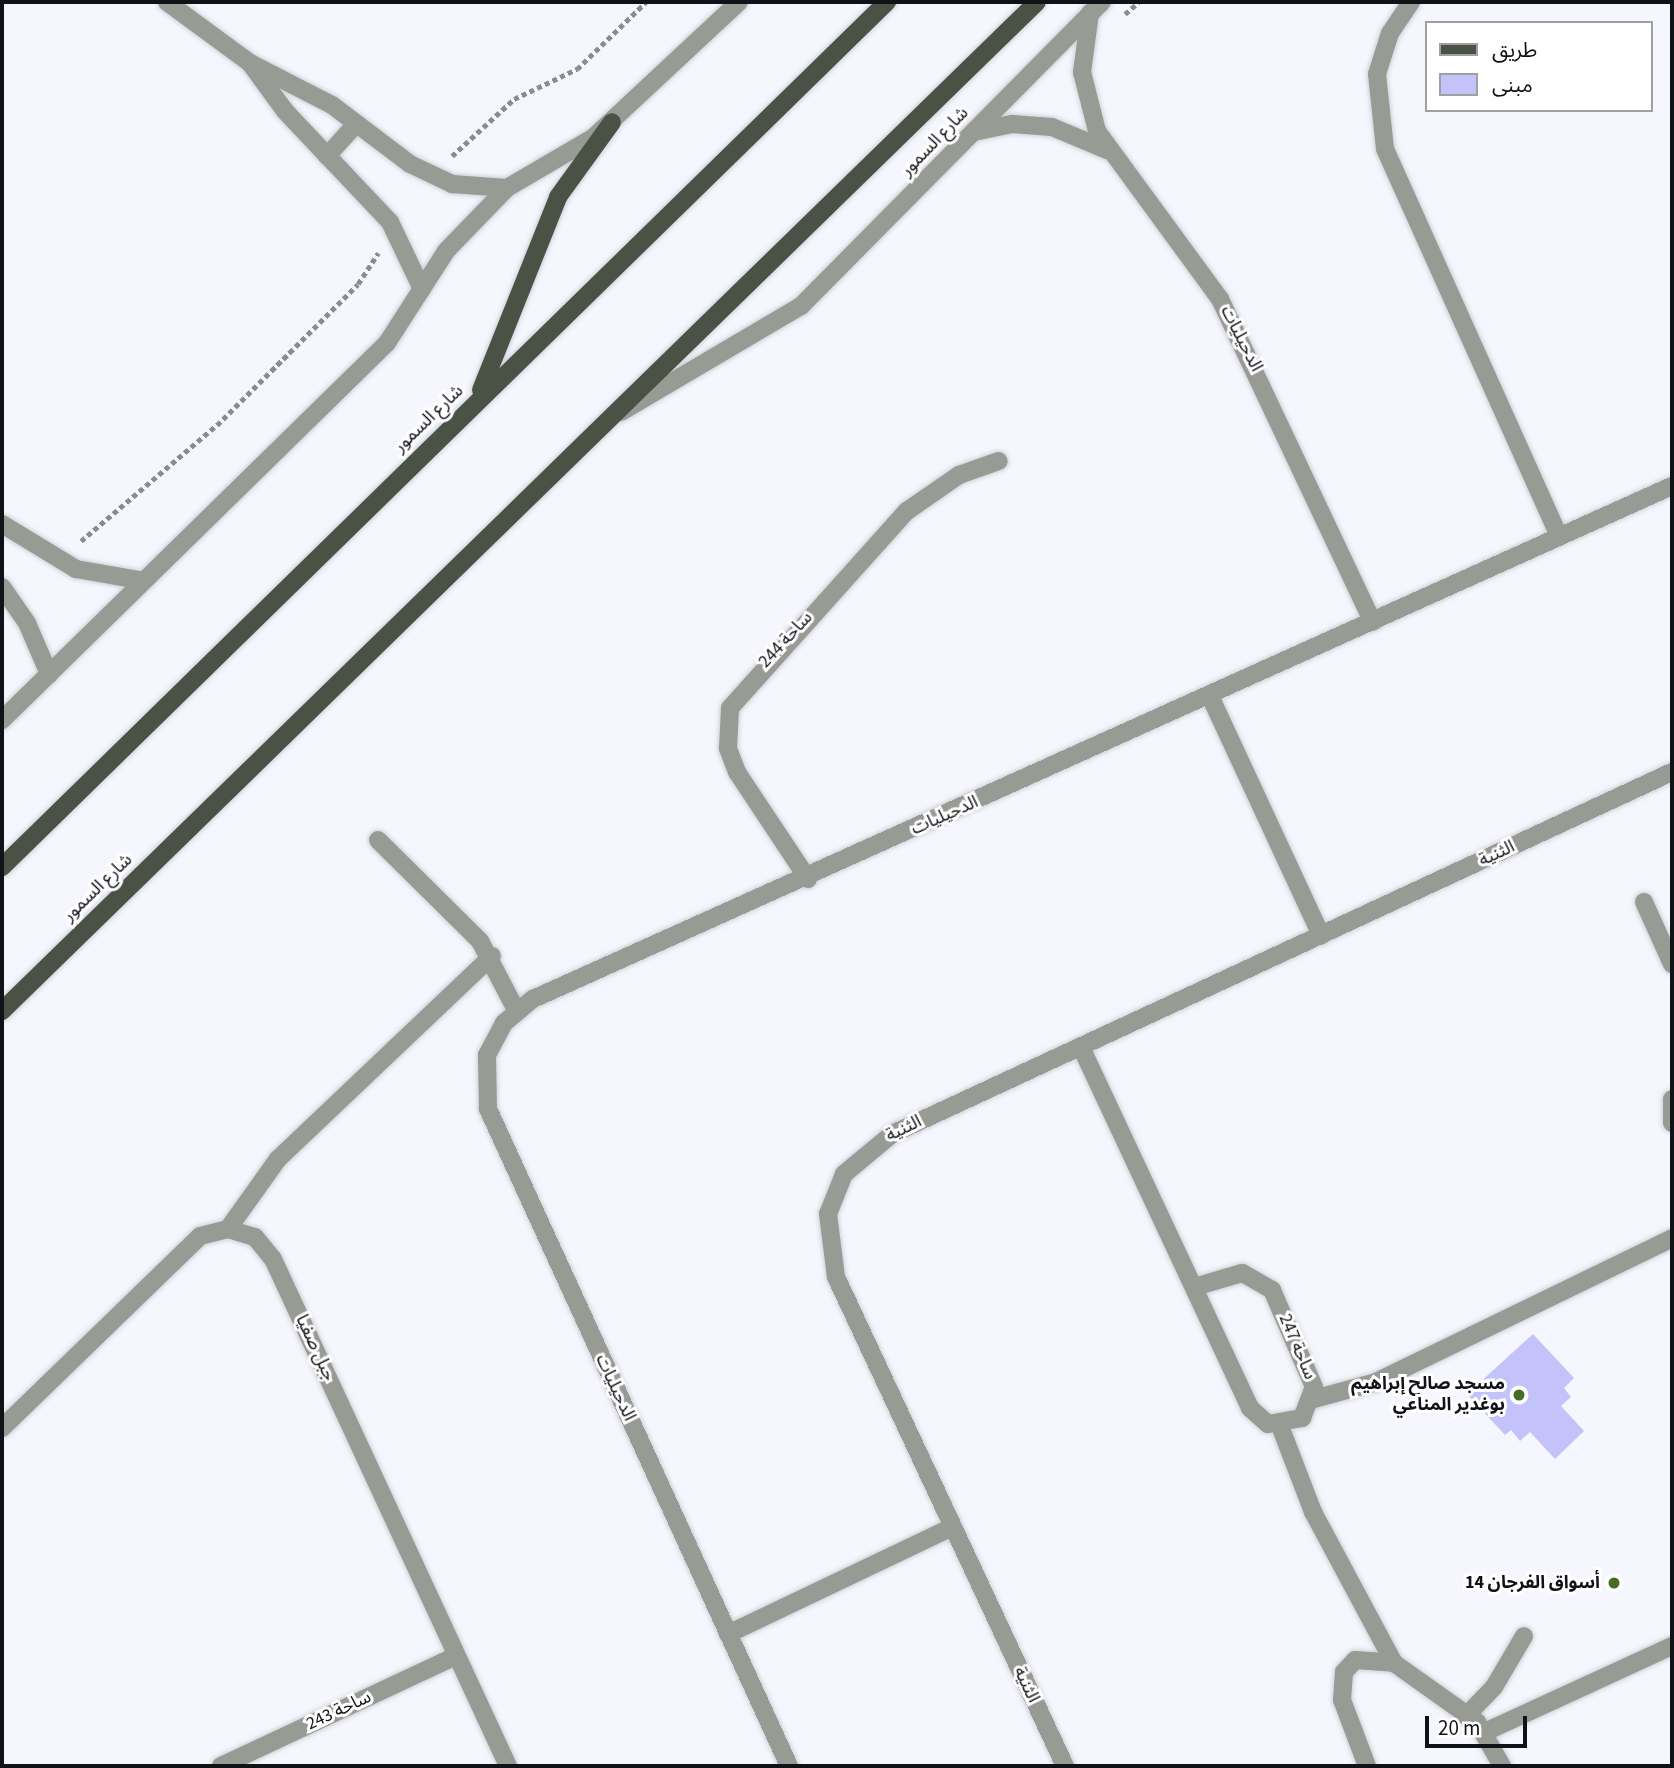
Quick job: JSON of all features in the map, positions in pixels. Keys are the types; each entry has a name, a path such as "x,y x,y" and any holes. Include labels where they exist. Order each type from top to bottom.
{"main road":[{"name":"شارع السمور","path":"2,867 887,2"},
{"name":"شارع السمور","path":"2,1010 1037,2"},
{"path":"473,405 506,337 558,197 612,121"}],"street":[{"path":"167,2 250,63 306,89 431,175 470,188 507,188"},
{"path":"2,720 387,343 446,251 507,188 612,121 739,2"},
{"path":"1411,2 1390,33 1377,74 1384,149 1559,537"},
{"name":"شارع السمور","path":"615,415 801,306 1096,8"},
{"name":"الدحيليات","path":"1096,8 1082,51 1085,92 1111,153 1220,299 1373,622"},
{"path":"250,63 327,156 390,222 422,289"},
{"path":"327,156 356,124"},
{"name":"الدحيليات","path":"974,132 1012,124 1052,127 1111,153"},
{"name":"ساحة 244","path":"808,879 737,772 728,748 730,708 907,511 959,475 999,461"},
{"name":"الدحيليات","path":"789,1766 488,1109 487,1055 516,1010 1672,486"},
{"path":"2,524 58,560 98,577 144,581"},
{"path":"2,587 27,623 49,674"},
{"path":"1210,696 1321,935"},
{"name":"الثنية","path":"1065,1766 836,1277 828,1214 844,1174 873,1144 1672,772"},
{"path":"378,840 492,956 516,1010"},
{"path":"1644,902 1672,964"},
{"path":"2,1428 190,1244 228,1229 278,1159 492,956"},
{"path":"1080,1047 1250,1408 1280,1426 1313,1513 1394,1662 1485,1732 1502,1766"},
{"path":"1672,1099 1672,1123"},
{"name":"جبل صفيا","path":"228,1229 255,1237 273,1259 508,1766"},
{"path":"1314,1399 1376,1382 1672,1238"},
{"name":"ساحة 247","path":"1194,1287 1231,1273 1264,1282 1311,1376 1314,1399 1302,1418 1280,1426"},
{"path":"728,1634 952,1527"},
{"path":"1466,1716 1494,1687 1524,1636"},
{"path":"1485,1732 1672,1646"},
{"name":"ساحة 243","path":"221,1766 457,1656"},
{"path":"1367,1766 1342,1700 1344,1672 1355,1660 1394,1662"}],"path":[{"path":"431,175 514,99 577,69 646,2"},
{"path":"58,560 209,433 329,313 367,272 390,222"}],"building":[{"name":"مسجد صالح إبراهيم بوغدير المناعي","path":"1533,1334 1574,1378 1564,1388 1571,1397 1561,1406 1584,1431 1555,1459 1530,1432 1520,1441 1511,1430 1505,1435 1467,1394"}],"place":[{"name":"مسجد صالح إبراهيم بوغدير المناعي","path":"1519,1395"},
{"name":"أسواق الفرجان 14","path":"1614,1583"}]}
